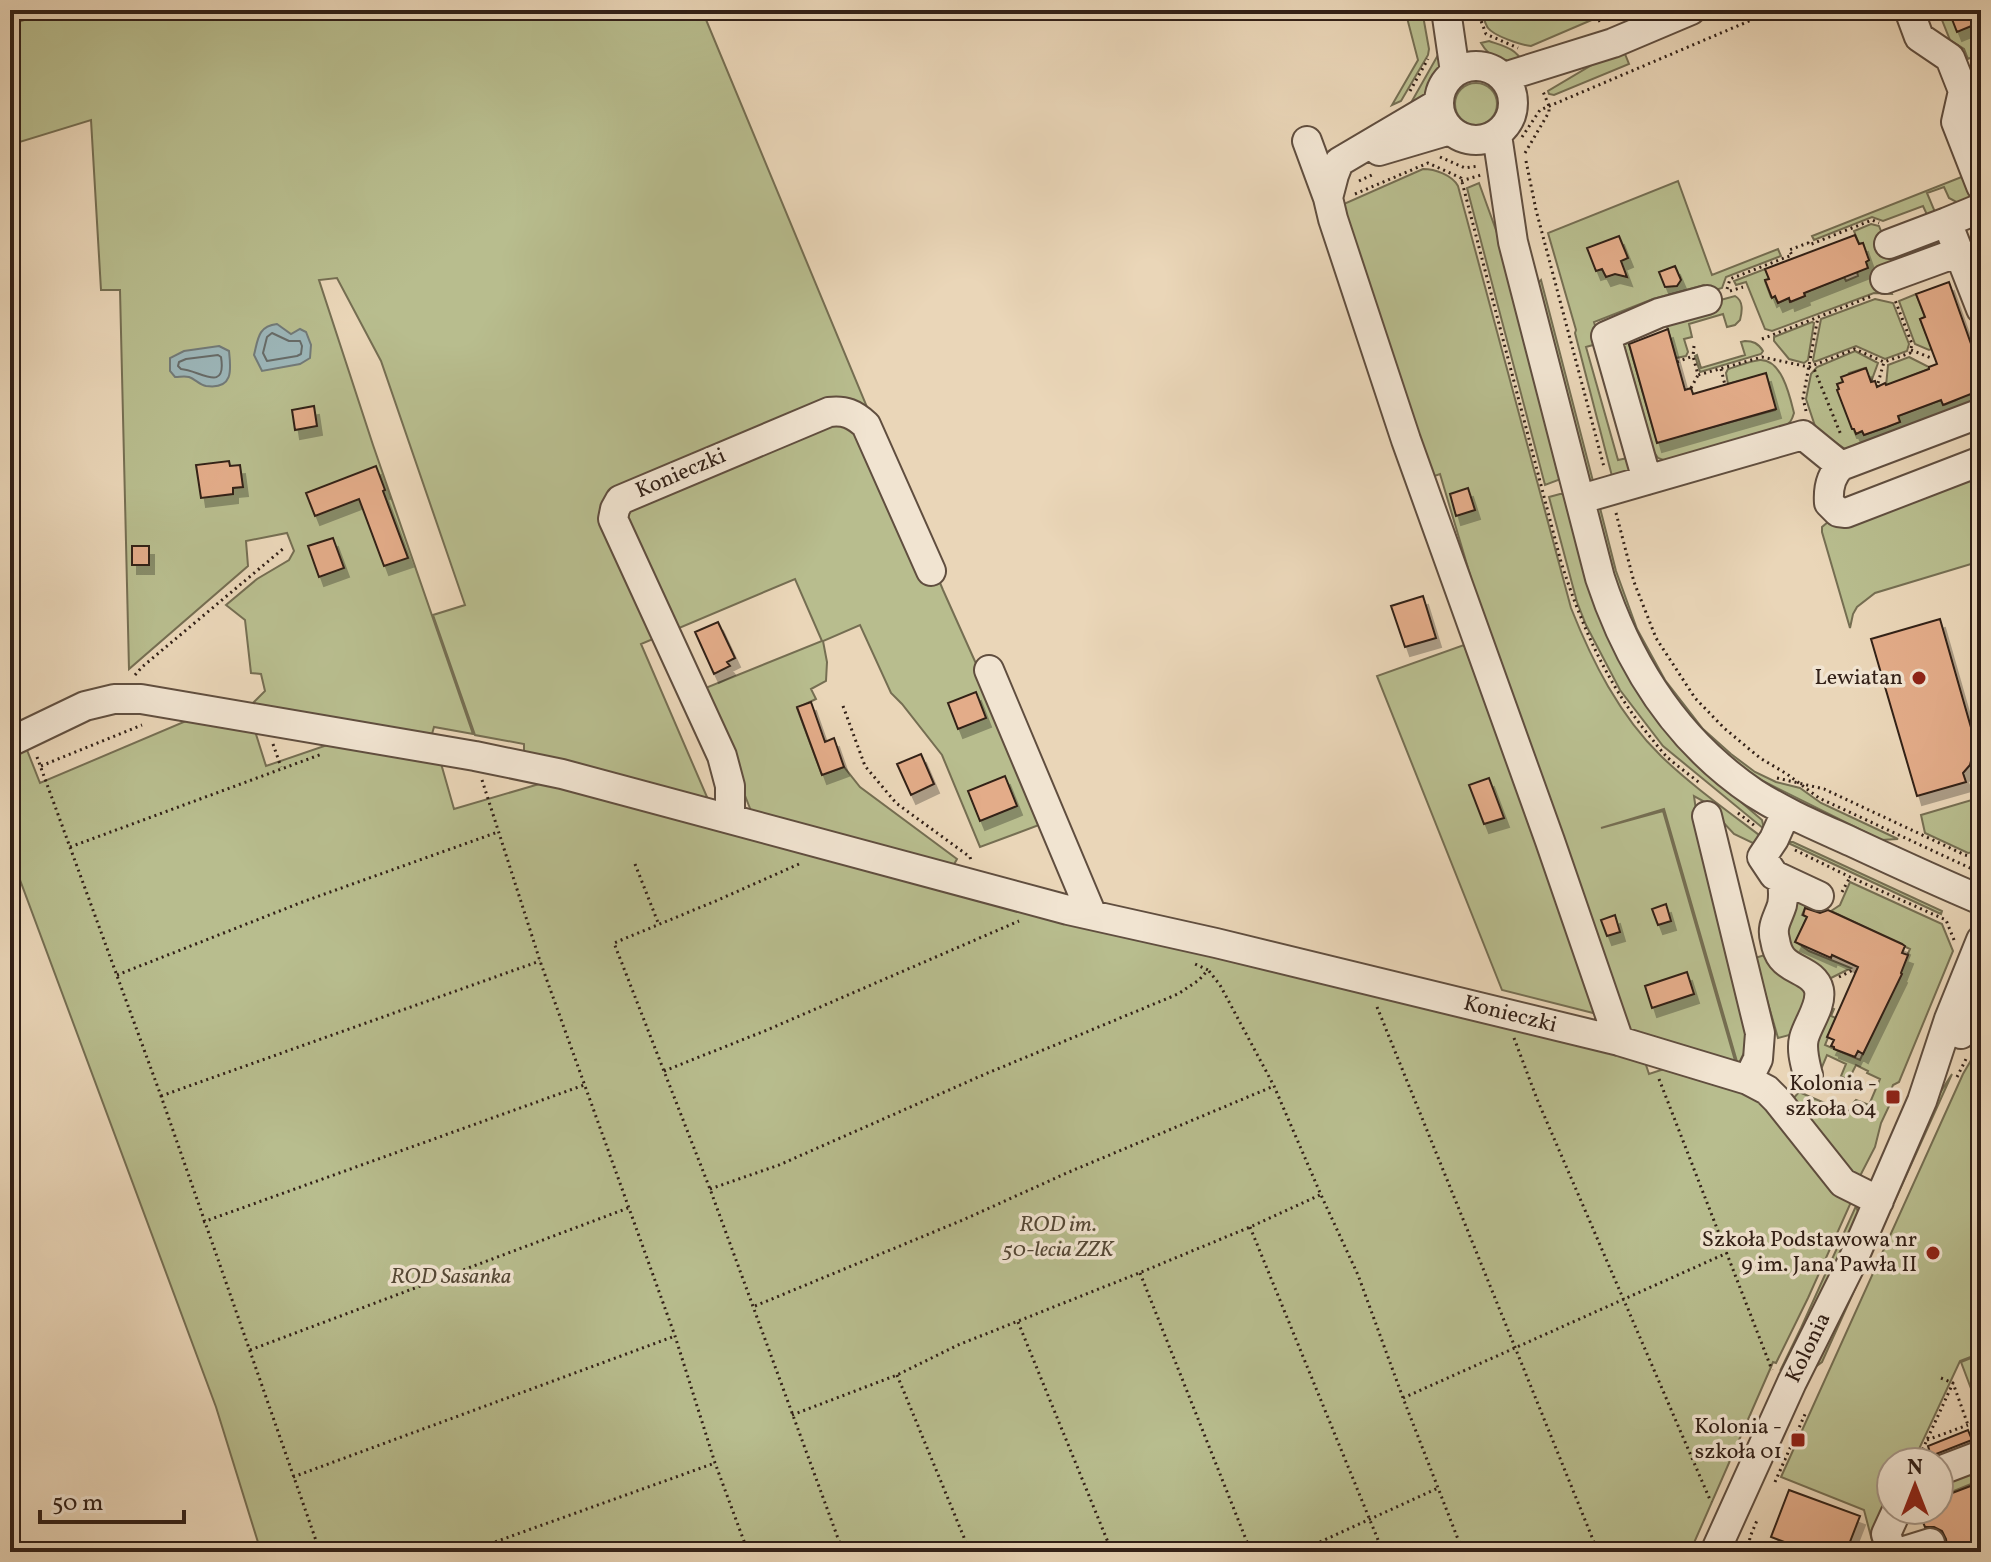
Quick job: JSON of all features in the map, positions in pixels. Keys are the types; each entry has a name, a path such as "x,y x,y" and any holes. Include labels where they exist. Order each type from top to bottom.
{"street":[{"path":"1339,182 1480,146 1510,121 1446,10"},
{"path":"1458,10 1488,79"},
{"path":"1691,10 1605,32 1541,87 1488,79 1443,86 1439,103 1442,118 1480,146 1513,242 1612,615 1647,682 1670,716 1726,772 1786,812 1981,900"},
{"path":"1909,10 1919,37 1950,58 1963,91 1956,122 1981,186"},
{"path":"1439,103 1339,182 1333,219 1406,440 1619,1041"},
{"path":"1307,141 1339,182"},
{"path":"1889,244 1981,208"},
{"path":"1947,222 1981,309"},
{"path":"1892,290 1959,252"},
{"path":"1647,480 1606,336 1659,313 1707,300"},
{"name":"Konieczki","path":"730,818 730,786 722,756 613,519 620,500 829,412 843,410 857,416 866,425 931,571"},
{"path":"1581,499 1803,435 1842,452 1981,413"},
{"path":"1842,452 1828,494 1833,509 1846,513 1981,461"},
{"path":"989,670 1092,915"},
{"name":"Konieczki","path":"10,742 85,706 114,699 141,699 475,756 562,774 1092,915 1619,1041 1748,1080 1767,1090 1777,1100 1843,1183 1879,1201"},
{"path":"1786,812 1762,857 1769,870 1782,880 1819,896"},
{"path":"1707,816 1760,1033 1758,1059 1748,1080"},
{"path":"1782,880 1783,896 1773,924 1773,936 1782,959 1811,977 1820,993 1803,1040 1808,1075"},
{"name":"Kolonia","path":"1715,1552 1792,1382 1852,1262 1922,1101 1971,942"},
{"name":"Kolonia","path":"1922,1101 1981,991"},
{"path":"1955,1459 1981,1455"},
{"path":"1890,1526 1886,1534 1892,1552"},
{"path":"1901,1552 1930,1543"}],"path":[{"path":"1477,10 1486,34 1526,51 1549,112 1525,152 1536,210 1634,582 1656,638 1695,698 1760,758 1819,798 1970,868 1981,869"},
{"path":"1605,32 1625,10"},
{"path":"1541,87 1775,10"},
{"path":"1407,96 1428,60"},
{"path":"1432,153 1465,168 1480,146 1516,156 1517,145 1540,110 1541,87"},
{"path":"1339,182 1376,173"},
{"path":"1743,287 1726,292 1730,279 1792,255 1789,250 1872,220 1881,224 1889,244"},
{"path":"1762,339 1892,290 1912,344 1910,353 1884,362 1855,349 1809,367"},
{"path":"1803,398 1818,317"},
{"path":"1691,388 1698,375 1694,346"},
{"path":"1911,350 1931,358"},
{"path":"1677,362 1693,356"},
{"path":"1698,375 1762,357 1809,367 1815,371 1842,452"},
{"path":"1878,383 1884,362"},
{"path":"1721,369 1725,385"},
{"path":"1802,417 1807,414"},
{"path":"114,699 142,667 284,548"},
{"path":"40,766 160,717 175,704"},
{"path":"843,706 865,766 896,803 970,857 975,884"},
{"path":"70,847 331,751"},
{"path":"279,761 281,769"},
{"path":"1771,775 1824,789 1965,855 1981,854"},
{"path":"46,781 161,1096 320,1552"},
{"path":"488,800 540,961 675,1336 715,1463 748,1552"},
{"path":"117,975 305,901 498,832"},
{"path":"1774,839 1946,920 1955,942 1971,942"},
{"path":"635,864 659,925"},
{"path":"798,865 614,943 710,1189 843,1552"},
{"path":"664,1071 1029,917"},
{"path":"161,1096 540,961"},
{"path":"1190,961 1208,970 1220,985 1274,1086 1358,1275 1463,1552"},
{"path":"710,1189 779,1165 1178,994 1199,980 1208,970 1210,961"},
{"path":"1373,999 1598,1552"},
{"path":"1512,1032 1537,1099 1712,1504"},
{"path":"1657,1074 1771,1367"},
{"path":"203,1222 585,1085"},
{"path":"753,1306 1274,1086"},
{"path":"792,1415 897,1375 958,1345 1139,1273 1321,1195"},
{"path":"250,1350 628,1208"},
{"path":"1250,1227 1383,1552"},
{"path":"1403,1398 1727,1253"},
{"path":"1139,1273 1251,1552"},
{"path":"1018,1321 1112,1552"},
{"path":"293,1477 675,1336"},
{"path":"897,1375 970,1552"},
{"path":"1941,1378 1953,1383 1968,1425"},
{"path":"1928,1446 1927,1440 1953,1383"},
{"path":"1927,1440 1981,1421"},
{"path":"467,1552 715,1463"},
{"path":"1298,1552 1438,1488"},
{"path":"1748,1552 1749,1544 1755,1552"}],"green space":[{"path":"52,10 702,10 943,590 1047,822 980,847 942,755 891,693 860,625 823,641 827,662 826,681 811,689 816,699 797,708 822,775 844,767 860,787 957,859 952,868 753,816 703,689 822,641 795,579 641,644 710,804 524,756 524,744 475,735 433,615 465,605 381,361 337,278 319,280 473,734 434,727 430,741 250,706 265,691 261,674 251,673 245,620 226,605 257,579 289,560 294,551 287,533 246,541 248,566 129,669 120,290 101,290 91,120 10,145 10,25"},
{"path":"1405,10 1422,10 1429,49 1401,101 1392,105 1418,60"},
{"path":"1481,10 1615,10 1531,46 1508,40 1491,31"},
{"path":"1938,10 1951,10 1957,31 1971,26 1973,32 1981,29 1981,53 1968,59 1964,49 1950,40"},
{"path":"1489,41 1513,51 1523,63 1494,57 1481,43"},
{"path":"1623,49 1629,64 1554,95 1549,94 1548,91"},
{"path":"1438,55 1442,73 1429,96 1408,108"},
{"path":"1476,83 1491,89 1497,104 1491,119 1476,125 1461,119 1455,104 1461,89"},
{"path":"1423,169 1443,173 1458,186 1571,608 1588,648 1620,705 1646,740 1698,788 1763,838 1759,846 1734,834 1714,807 1694,796 1745,1027 1745,1051 1738,1065 1664,809 1601,828 1663,811 1736,1064 1627,1036 1465,582 1471,578 1440,474 1426,479 1337,207"},
{"path":"1964,176 1977,198 1960,204 1949,198 1944,187 1927,193 1935,212 1929,219 1923,206 1883,221 1872,217 1814,240 1812,236"},
{"path":"1678,181 1712,275 1778,249 1781,256 1726,277 1722,288 1712,291 1704,285 1653,299 1594,322 1600,343 1586,347 1618,460 1632,457 1630,474 1613,480 1548,233"},
{"path":"1479,183 1501,244 1561,479 1545,485 1467,188"},
{"path":"1871,224 1879,226 1898,264 1889,286 1892,294 1874,293 1772,331 1765,329 1746,282 1736,285 1734,281 1765,269 1769,279 1765,281 1771,297 1775,296 1778,303 1789,298 1791,302 1805,296 1804,293 1844,277 1846,281 1858,276 1857,272 1866,262 1863,243 1859,244 1854,231"},
{"path":"1541,280 1594,485 1587,476 1537,284"},
{"path":"1916,294 1925,317 1920,319 1926,334 1937,347 1929,350 1915,344 1899,301"},
{"path":"1735,296 1741,304 1740,320 1727,327 1723,314 1689,324 1692,337 1684,339 1688,352 1686,356 1676,358 1665,320"},
{"path":"1875,299 1893,303 1909,344 1907,351 1885,359 1856,346 1814,362 1821,319"},
{"path":"1812,322 1808,360 1804,363 1789,359 1774,337"},
{"path":"1628,341 1657,442 1775,410 1766,374 1728,384 1728,369 1760,360 1768,361 1779,372 1794,413 1791,420 1783,427 1666,461 1658,458 1623,342"},
{"path":"1741,342 1757,344 1763,351 1761,354 1700,372 1695,356 1701,368 1745,355"},
{"path":"1855,351 1878,363 1871,382 1865,368 1849,373 1843,382 1837,384 1856,433 1862,431 1864,435 1900,422 1898,416 1941,400 1944,405 1981,385 1981,398 1845,449 1816,429 1806,399 1811,374 1817,367"},
{"path":"1909,357 1929,369 1886,386 1888,365"},
{"path":"1981,469 1981,561 1875,593 1857,607 1850,628 1822,527 1828,522"},
{"path":"1565,494 1590,580 1726,789 1762,820 1764,829 1663,746 1620,690 1577,602 1549,497"},
{"path":"1599,504 1616,571 1637,629 1665,680 1703,729 1755,772 1800,788 1821,803 1898,839 1881,840 1755,777 1704,735 1653,671 1615,585 1597,515"},
{"path":"1464,645 1601,1015 1502,990 1377,676"},
{"path":"193,718 254,728 266,766 333,743 440,760 454,809 546,782 1645,1062 1649,1074 1667,1068 1753,1095 1852,1200 1808,1298 1776,1363 1773,1362 1690,1552 261,1552 216,1407 10,853 10,752 25,745 40,783"},
{"path":"1975,799 1981,801 1981,851 1968,853 1925,833 1921,815"},
{"path":"1786,842 1793,842 1942,911 1941,914"},
{"path":"1850,882 1942,924 1953,951 1899,1082 1893,1085 1888,1098 1890,1104 1875,1147 1860,1176 1854,1176 1792,1100 1799,1092 1848,1113 1856,1100 1869,1105 1880,1079 1856,1065 1850,1077 1844,1078 1841,1076 1846,1064 1827,1055 1820,1067 1809,1058 1825,1006 1834,1009 1831,1016 1836,1018 1825,1045 1860,1060 1910,949 1831,911 1840,905"},
{"path":"1790,896 1808,902 1802,915 1807,917 1796,942 1809,951 1851,968 1825,981 1787,953"},
{"path":"1768,954 1809,984 1797,1033 1778,1038 1755,958"},
{"name":"Szkoła Podstawowa nr 9 im. Jana Pawła II","path":"1981,1043 1981,1353 1960,1361 1920,1446 1875,1446 1875,1526 1889,1526 1886,1552 1875,1552 1864,1510 1781,1477 1963,1074"},
{"path":"1952,1074 1822,1362 1814,1368 1938,1096"},
{"path":"1856,1206 1857,1220 1781,1369 1801,1328"},
{"path":"1981,1354 1981,1415 1961,1362"},
{"path":"1981,1460 1981,1480 1955,1491 1955,1471"}],"water":[{"path":"277,324 291,334 300,329 306,332 311,345 310,358 300,364 262,371 254,355 258,339 262,330"},
{"path":"219,346 229,351 230,358 229,377 222,385 206,386 189,377 175,377 170,371 170,358 184,351"}],"building":[{"path":"1951,10 1981,10 1981,22 1957,32"},
{"path":"1855,235 1859,244 1863,243 1869,260 1866,262 1868,268 1804,293 1805,296 1790,302 1789,298 1778,303 1775,296 1772,298 1765,280 1769,279 1765,269"},
{"path":"1619,236 1628,258 1621,261 1627,277 1615,274 1606,277 1602,269 1596,271 1587,248"},
{"path":"1675,266 1681,280 1677,286 1665,287 1659,272"},
{"path":"1949,282 1981,372 1981,390 1943,405 1941,400 1898,416 1900,422 1864,435 1862,431 1856,434 1837,390 1837,384 1843,382 1841,377 1866,368 1871,382 1875,381 1877,387 1937,364 1920,319 1925,317 1916,294"},
{"path":"1668,329 1685,390 1691,388 1693,394 1766,373 1776,409 1657,443 1629,344"},
{"path":"314,406 317,426 295,430 292,410"},
{"path":"229,461 230,466 240,465 243,487 233,488 233,494 201,498 196,465"},
{"path":"376,466 408,558 384,566 359,499 315,516 306,493"},
{"path":"1468,488 1475,510 1456,516 1450,494"},
{"path":"333,538 344,568 319,577 308,546"},
{"path":"132,546 149,546 149,565 132,565"},
{"path":"1423,596 1436,638 1405,647 1391,606"},
{"name":"Lewiatan","path":"1940,619 1978,752 1973,753 1970,765 1963,773 1966,782 1917,796 1871,639"},
{"path":"718,622 735,658 727,662 730,666 714,674 695,632"},
{"path":"976,692 986,718 958,729 948,703"},
{"path":"811,702 825,742 834,738 844,767 822,775 797,707"},
{"path":"921,754 934,784 911,795 897,764"},
{"path":"1005,776 1017,806 980,821 968,791"},
{"path":"1489,778 1504,818 1484,824 1469,785"},
{"path":"1666,904 1671,921 1658,925 1652,909"},
{"path":"1805,908 1820,913 1828,910 1905,946 1902,953 1908,955 1902,974 1863,1054 1858,1051 1855,1057 1834,1049 1831,1046 1834,1040 1827,1037 1858,967 1795,942 1807,917 1803,915"},
{"path":"1615,915 1620,932 1607,936 1601,920"},
{"path":"1687,972 1694,994 1652,1008 1645,986"},
{"path":"1968,1430 1972,1440 1955,1447 1928,1446"},
{"path":"1981,1482 1981,1552 1944,1552 1947,1546 1942,1531 1925,1527 1955,1526 1955,1492"},
{"path":"1789,1490 1860,1516 1846,1552 1811,1552 1771,1537"}],"place":[{"name":"Lewiatan","path":"1919,678"},
{"name":"Kolonia - szkoła 04","path":"1893,1097"},
{"name":"Szkoła Podstawowa nr 9 im. Jana Pawła II","path":"1933,1253"},
{"name":"Kolonia - szkoła 01","path":"1798,1440"}],"park label":[{"name":"ROD im. 50-lecia ZZK","path":"1058,1238"},
{"name":"ROD Sasanka","path":"451,1277"}]}
